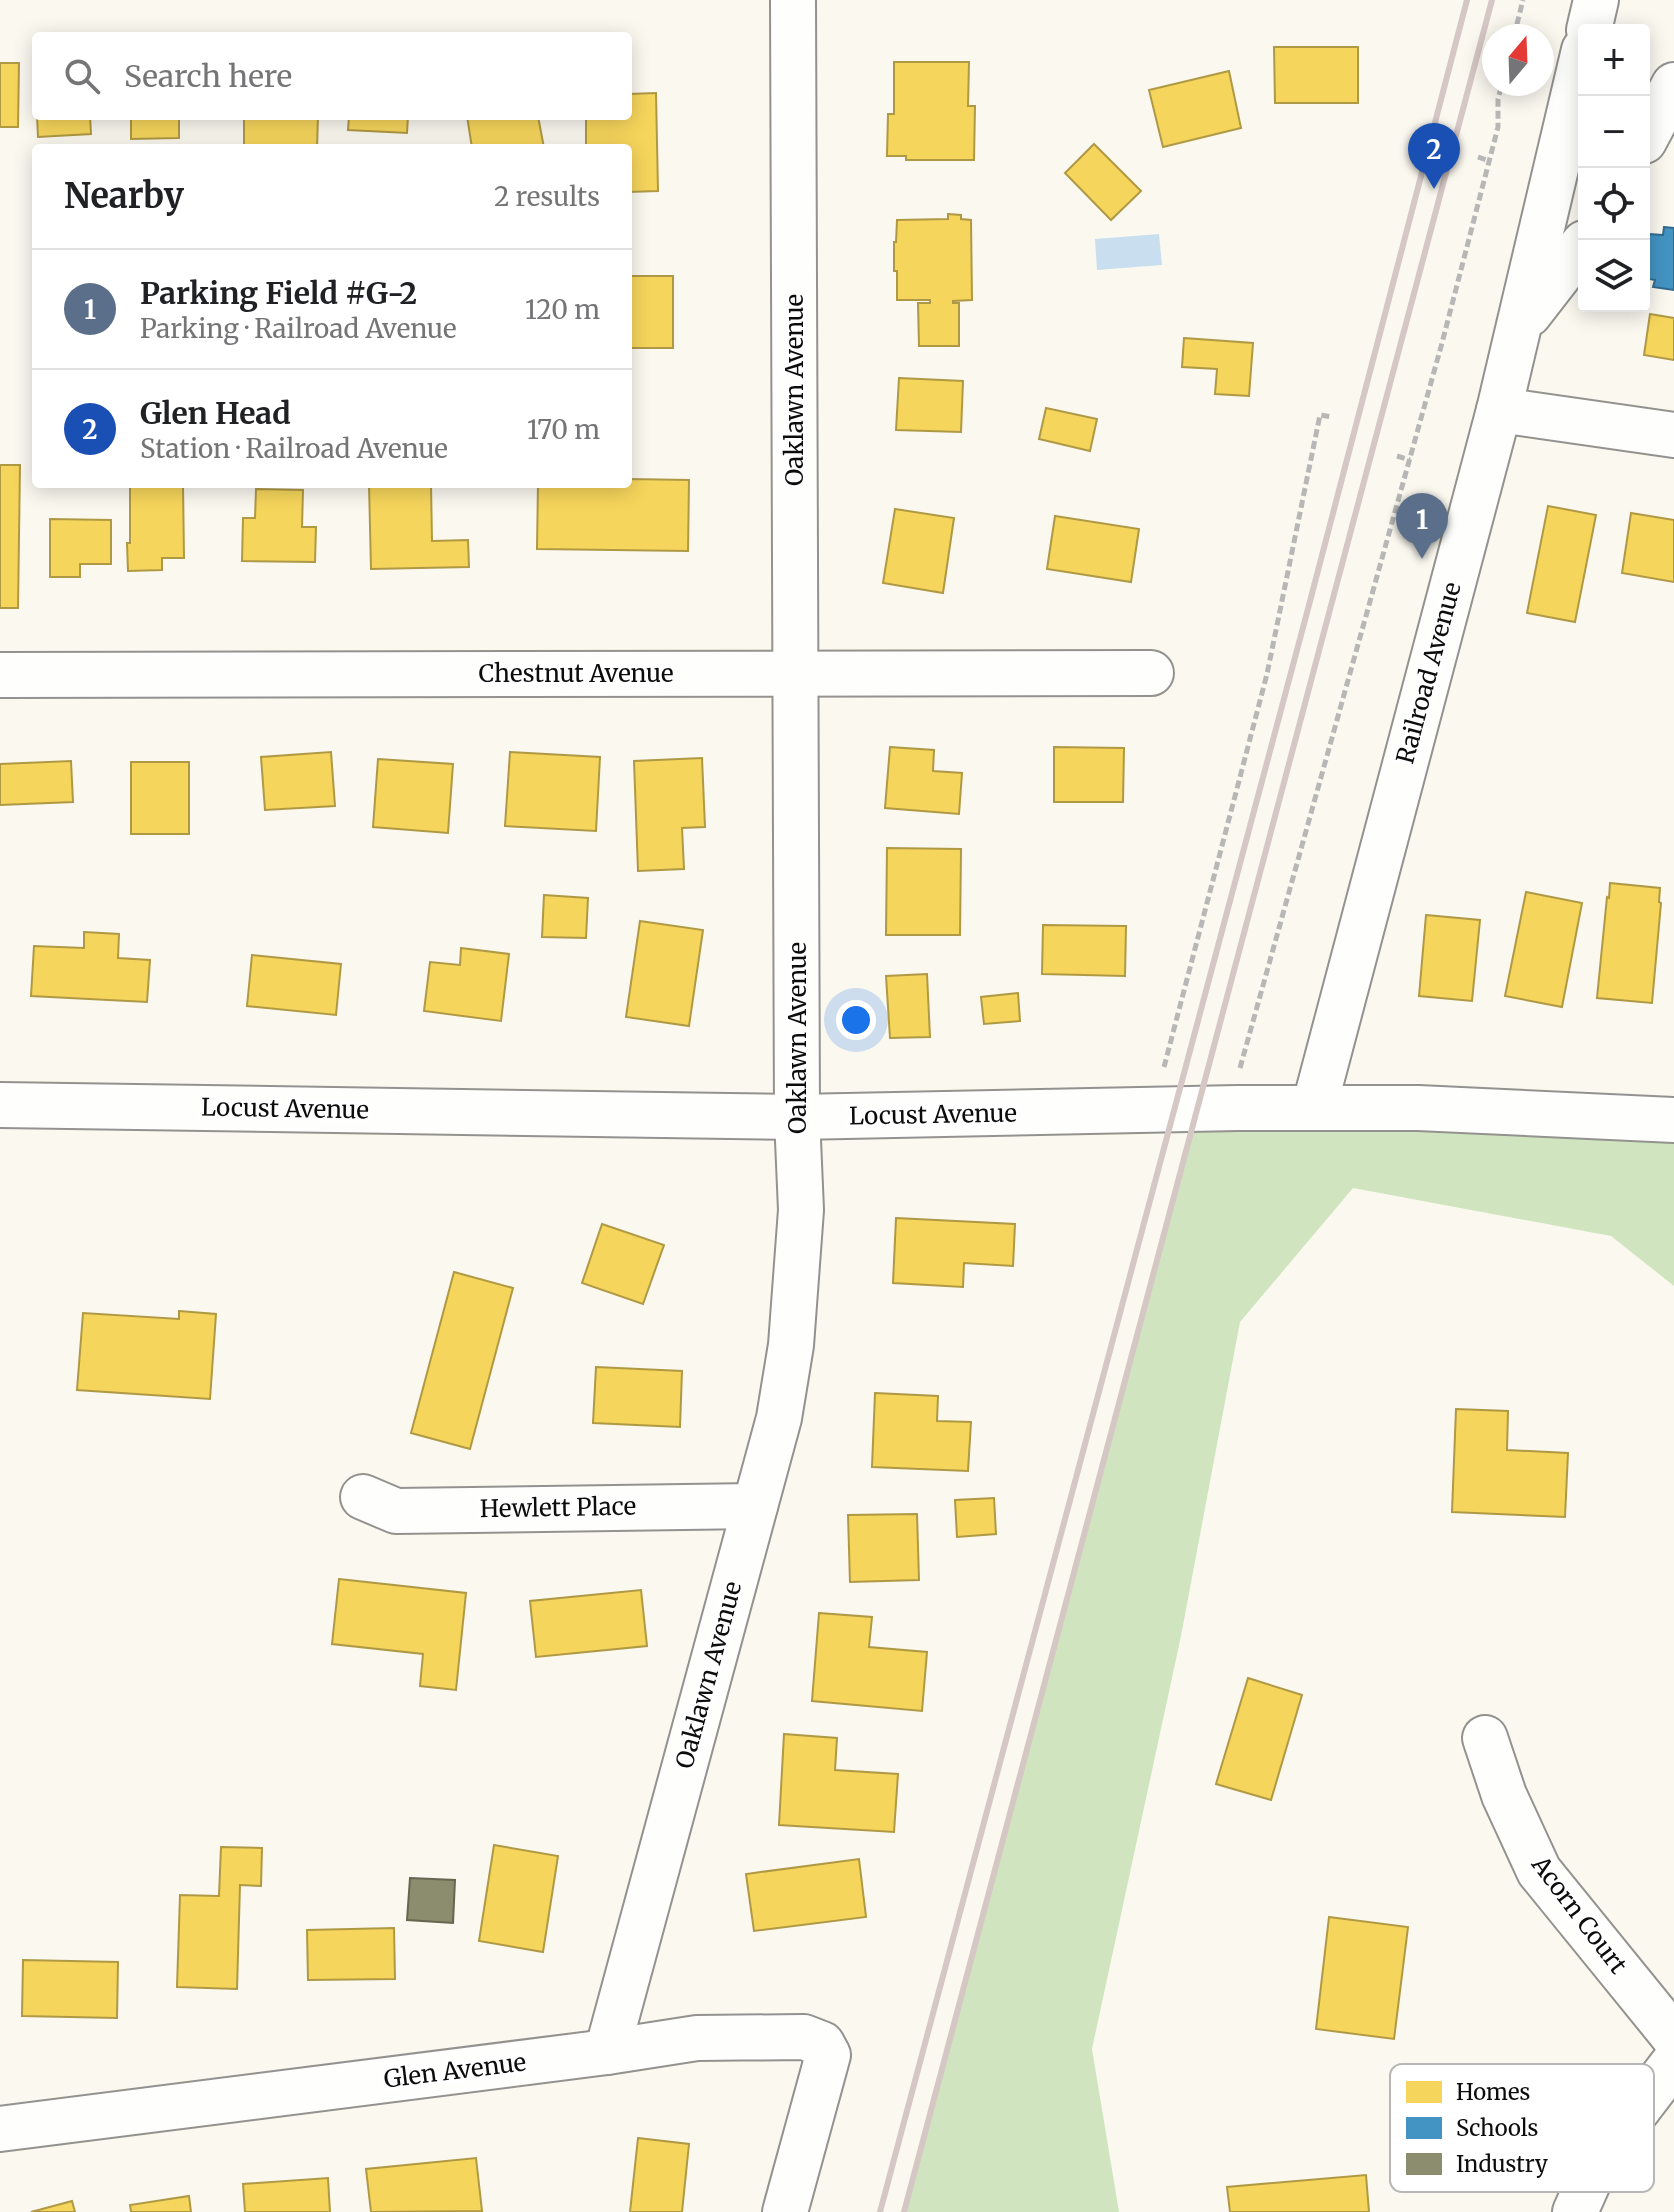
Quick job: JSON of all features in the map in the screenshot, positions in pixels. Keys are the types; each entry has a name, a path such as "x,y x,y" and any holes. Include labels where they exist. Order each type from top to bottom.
{"street":[{"name":"Oaklawn Avenue","path":"607,2052 779,1418 791,1345 801,1210 797,1117 793,0"},
{"path":"1590,24 1596,0"},
{"name":"Railroad Avenue","path":"1314,1108 1499,410 1578,76"},
{"path":"1650,130 1674,85"},
{"path":"1520,326 1578,251"},
{"path":"1499,410 1674,435"},
{"name":"Chestnut Avenue","path":"0,675 1151,673"},
{"name":"Locust Avenue","path":"0,1105 797,1117 1418,1108 1674,1120"},
{"name":"Hewlett Place","path":"363,1497 396,1511 755,1506"},
{"name":"Acorn Court","path":"1485,1738 1504,1795 1539,1871 1674,2037"},
{"name":"Glen Avenue","path":"0,2129 697,2038 804,2037 822,2044 828,2055 785,2212"},
{"path":"1654,2088 1674,2062"},
{"path":"1575,2212 1584,2192"}],"path":[{"path":"1517,24 1523,0"},
{"path":"1238,1075 1490,161 1498,127 1499,96"},
{"path":"1478,157 1490,161"},
{"path":"1161,1082 1267,674 1320,415 1332,417"},
{"path":"1397,456 1410,460"}],"green space":[{"path":"1197,1109 1674,1120 1674,1286 1611,1236 1353,1188 1240,1322 1181,1636 1092,2049 1119,2212 904,2212"}],"water":[{"path":"1159,234 1162,265 1097,270 1095,239"}],"building: Homes":[{"path":"1274,47 1358,47 1358,103 1275,103"},
{"path":"894,62 969,62 968,106 975,106 974,160 906,160 906,156 887,156 888,114 894,114"},
{"path":"0,63 19,63 18,127 0,127"},
{"path":"1229,71 1241,128 1163,147 1149,90"},
{"path":"656,93 658,191 632,192 632,144 586,144 586,120 632,120 632,94"},
{"path":"37,120 90,120 91,134 38,137"},
{"path":"131,120 179,120 179,138 131,139"},
{"path":"244,120 318,120 317,144 244,144"},
{"path":"349,120 408,120 407,133 348,130"},
{"path":"468,120 539,120 543,144 471,144"},
{"path":"1094,144 1141,191 1111,220 1065,173"},
{"path":"948,214 971,220 972,300 953,301 959,303 959,346 919,346 918,303 930,303 930,300 897,300 894,242 897,220 948,219"},
{"path":"632,276 673,276 673,348 632,348"},
{"path":"1650,314 1674,318 1674,360 1644,355"},
{"path":"1184,338 1253,343 1249,396 1215,394 1217,369 1182,367"},
{"path":"899,378 963,381 961,432 896,430"},
{"path":"1046,408 1097,419 1090,451 1039,439"},
{"path":"0,465 20,465 18,608 0,608"},
{"path":"632,479 689,480 688,551 537,549 538,488 632,488"},
{"path":"130,488 183,488 184,558 162,558 162,570 128,571 127,543 130,543"},
{"path":"369,488 431,488 432,541 468,540 469,567 371,569"},
{"path":"256,489 303,490 302,527 316,527 315,562 242,561 243,518 255,518"},
{"path":"1548,506 1596,515 1575,622 1527,613"},
{"path":"895,509 954,518 943,593 883,583"},
{"path":"1631,513 1674,520 1674,582 1622,573"},
{"path":"1055,516 1139,529 1131,582 1047,569"},
{"path":"50,519 111,520 111,564 80,564 80,577 50,577"},
{"path":"890,747 934,750 933,771 962,773 959,814 885,808"},
{"path":"1054,747 1124,748 1123,802 1054,802"},
{"path":"331,752 335,806 265,810 261,757"},
{"path":"510,752 600,757 596,831 505,826"},
{"path":"702,758 705,827 682,828 684,869 638,871 634,761"},
{"path":"378,759 453,764 448,833 373,827"},
{"path":"71,761 73,802 0,805 0,764"},
{"path":"131,762 189,762 189,834 131,834"},
{"path":"887,848 961,849 960,935 886,935"},
{"path":"1610,883 1660,888 1652,1003 1597,998"},
{"path":"1526,892 1582,903 1562,1007 1505,996"},
{"path":"544,895 588,898 586,938 542,937"},
{"path":"1426,915 1480,920 1472,1001 1419,996"},
{"path":"640,921 703,930 689,1026 626,1017"},
{"path":"1043,925 1126,926 1125,976 1042,974"},
{"path":"84,932 119,934 118,958 150,960 147,1002 31,996 34,946 84,948"},
{"path":"461,948 509,954 501,1021 424,1011 430,962 460,965"},
{"path":"252,955 341,964 336,1015 247,1006"},
{"path":"927,974 930,1037 890,1038 886,976"},
{"path":"1018,993 1020,1021 984,1024 981,997"},
{"path":"896,1218 1015,1224 1013,1266 964,1263 963,1287 893,1283"},
{"path":"602,1224 664,1245 643,1304 582,1283"},
{"path":"454,1272 513,1288 470,1449 411,1433"},
{"path":"179,1311 216,1314 210,1399 77,1390 83,1313 179,1319"},
{"path":"596,1367 682,1371 680,1427 593,1423"},
{"path":"875,1393 938,1396 937,1421 971,1422 968,1471 872,1467"},
{"path":"1456,1409 1508,1411 1507,1450 1568,1453 1565,1517 1452,1512"},
{"path":"994,1498 996,1534 957,1537 955,1500"},
{"path":"917,1514 919,1580 850,1582 848,1515"},
{"path":"339,1579 466,1593 456,1690 420,1686 423,1654 332,1644"},
{"path":"641,1590 647,1646 536,1657 530,1601"},
{"path":"819,1613 872,1617 869,1647 927,1652 922,1711 812,1701"},
{"path":"1248,1678 1302,1695 1271,1800 1216,1784"},
{"path":"784,1734 837,1738 835,1770 898,1774 894,1832 779,1825"},
{"path":"494,1845 558,1856 543,1952 479,1941"},
{"path":"221,1847 262,1848 261,1886 240,1885 237,1989 177,1987 180,1895 219,1896"},
{"path":"859,1859 866,1917 754,1931 746,1874"},
{"path":"1329,1917 1408,1927 1394,2039 1316,2029"},
{"path":"394,1928 395,1979 308,1980 307,1930"},
{"path":"23,1960 118,1962 117,2018 22,2016"},
{"path":"638,2138 689,2144 682,2212 630,2212"},
{"path":"476,2158 482,2211 371,2212 366,2169"},
{"path":"1366,2175 1369,2212 1230,2212 1227,2187"},
{"path":"328,2178 330,2212 245,2212 243,2184"},
{"path":"189,2196 191,2212 131,2212 130,2205"},
{"path":"72,2201 75,2212 31,2212"}],"building: Schools":[{"path":"1664,227 1674,228 1674,290 1653,287 1655,280 1650,279 1650,234 1663,235"}],"building: Industry":[{"path":"410,1878 455,1880 453,1923 407,1920"}],"railway":[{"path":"880,2212 1309,605 1467,0"},
{"path":"904,2212 1492,0"}],"place":[{"name":"Glen Head","path":"1434,189"},
{"name":"Parking Field #G-2","path":"1422,559"}]}
